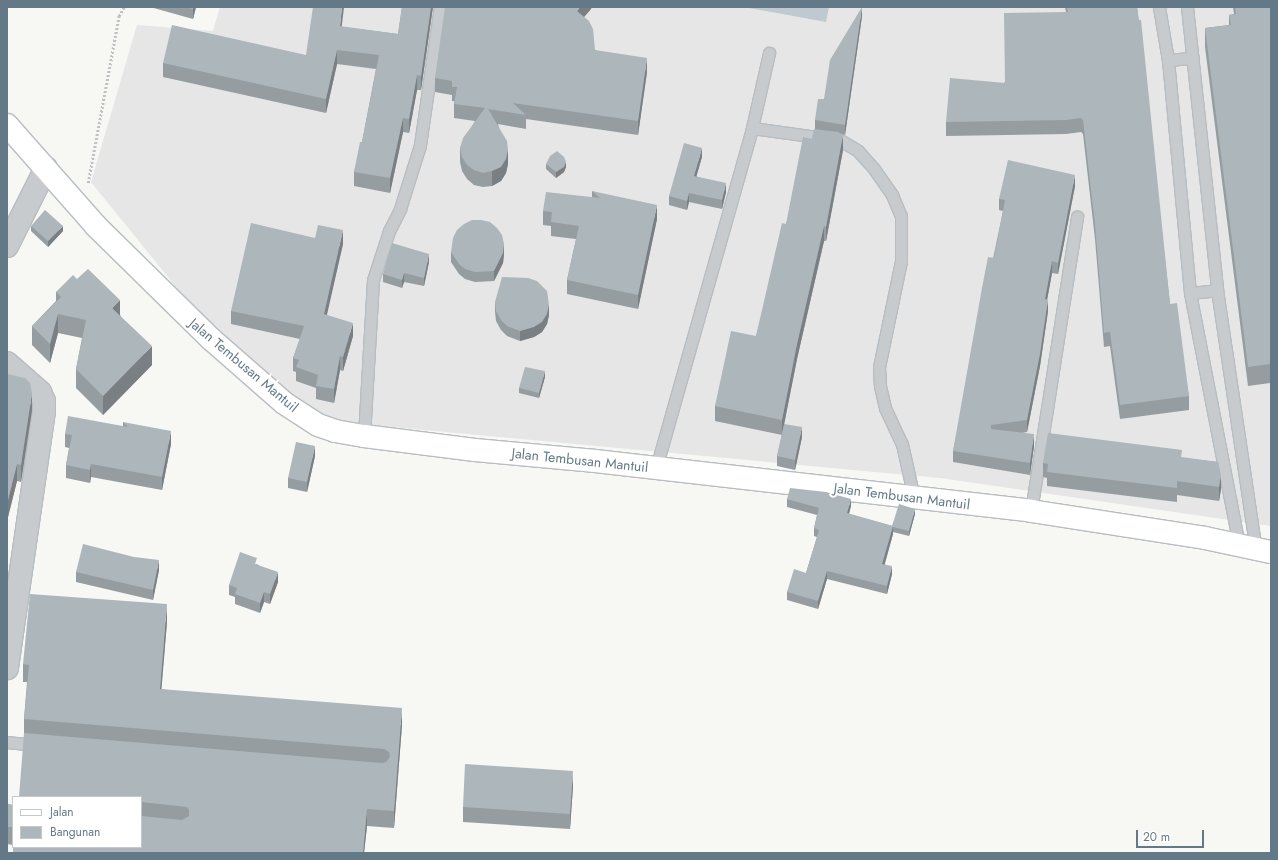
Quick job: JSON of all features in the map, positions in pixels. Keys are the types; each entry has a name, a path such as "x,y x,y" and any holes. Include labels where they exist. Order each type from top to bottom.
{"street":[{"name":"Jalan Tembusan Mantuil","path":"7,125 83,211 200,329 284,403 318,425 335,431 475,450 656,468 1031,511 1205,538 1255,549"},
{"path":"7,246 46,168"},
{"path":"7,363 40,392 44,401 44,411 7,668"}],"lane":[{"path":"364,436 373,280 389,231 400,209 420,145 440,7"},
{"path":"1159,7 1168,60 1190,293 1255,549"},
{"path":"1187,7 1217,290 1255,549"},
{"path":"656,468 752,128 769,53"},
{"path":"1168,60 1193,58"},
{"path":"752,128 840,140 858,151 874,169 892,195 901,216 901,262 879,368 880,386 885,408 902,444 914,498"},
{"path":"1031,511 1077,217"},
{"path":"1190,293 1217,290"},
{"path":"7,742 46,745"}],"path":[{"path":"83,211 119,16 124,7"}],"shaded area":[{"path":"220,7 1271,7 1271,526 940,478 349,423 326,416 301,404 261,370 180,292 91,182 137,25 213,31"},
{"path":"744,7 829,7 826,22"}],"building":[{"path":"313,7 342,7 340,26 398,34 402,7 431,7 421,76 417,75 409,119 403,118 390,178 354,172 360,142 362,142 379,55 337,50 326,99 163,63 172,25 306,55"},
{"path":"445,7 580,7 577,11 589,21 593,29 595,50 647,58 638,121 513,103 526,115 488,109 507,141 508,150 506,159 501,167 492,171 483,173 474,170 467,165 462,157 460,148 463,138 485,108 454,104 457,87 452,87 452,81 435,78"},
{"path":"862,7 845,125 815,120 818,99 824,99 830,60"},
{"path":"1067,7 1137,7 1139,20 1141,20 1170,304 1177,303 1189,396 1120,405 1110,332 1104,333 1095,225 1083,120 1081,118 1066,120 946,122 950,78 1005,83 1004,13 1068,12"},
{"path":"1235,7 1271,7 1271,376 1270,364 1248,367 1205,28 1231,25 1229,15 1236,14"},
{"path":"814,129 838,132 843,135 826,227 824,226 797,344 782,420 715,406 731,331 756,336 782,223 786,224 803,137 812,139"},
{"path":"684,143 702,148 694,176 726,183 722,200 689,193 687,201 669,196"},
{"path":"557,151 564,157 566,162 564,167 556,172 546,164 550,156"},
{"path":"1008,160 1075,175 1058,263 1052,261 1045,299 1048,300 1040,354 1027,420 991,425 991,429 1034,434 1030,463 953,451 988,257 994,258 1005,200 999,199"},
{"path":"592,191 657,205 638,295 567,280 579,226 551,222 552,212 543,211 546,192 600,198"},
{"path":"45,210 63,226 48,241 31,226"},
{"path":"472,220 490,222 502,235 504,244 503,253 494,271 475,272 465,269 459,264 451,252 453,238 457,230"},
{"path":"251,223 315,238 318,225 343,230 324,314 353,323 343,357 340,356 334,389 316,386 318,375 296,367 299,360 293,358 304,326 231,311"},
{"path":"392,243 429,254 424,278 404,273 402,280 383,274"},
{"path":"88,269 120,300 112,308 152,346 103,396 76,369 86,320 58,314 50,344 32,326 61,297 56,292 73,275 77,279"},
{"path":"502,277 528,278 537,281 547,291 549,305 547,314 542,322 534,327 520,331 507,326 501,320 496,311 495,302"},
{"path":"525,367 545,371 539,393 519,388"},
{"path":"7,374 25,378 30,383 32,393 21,465 17,464 7,504"},
{"path":"68,416 128,427 123,422 171,431 162,477 91,464 90,470 66,465 72,435 65,434"},
{"path":"784,424 802,427 795,460 777,456"},
{"path":"1048,433 1182,450 1181,457 1218,462 1221,475 1219,487 1177,481 1177,488 1047,472 1048,464 1043,463"},
{"path":"296,442 315,446 307,482 288,478"},
{"path":"790,488 826,492 851,499 847,513 893,526 882,564 892,566 887,586 827,571 818,601 787,592 794,569 806,573 819,530 814,528 819,508 787,499"},
{"path":"899,504 915,509 909,531 892,526"},
{"path":"83,544 134,557 159,560 153,590 76,572"},
{"path":"240,552 257,558 255,564 278,572 270,594 264,592 260,603 235,594 237,588 229,585"},
{"path":"30,594 167,604 160,689 402,708 394,811 367,809 363,853 13,853 13,848 142,848 142,816 182,820 189,816 189,810 187,807 142,802 142,796 19,796 24,733 382,763 386,762 390,757 389,752 384,749 24,719 29,665 23,664"},
{"path":"465,764 573,771 570,814 463,807"},
{"path":"7,804 12,805 12,827 7,827"}]}
